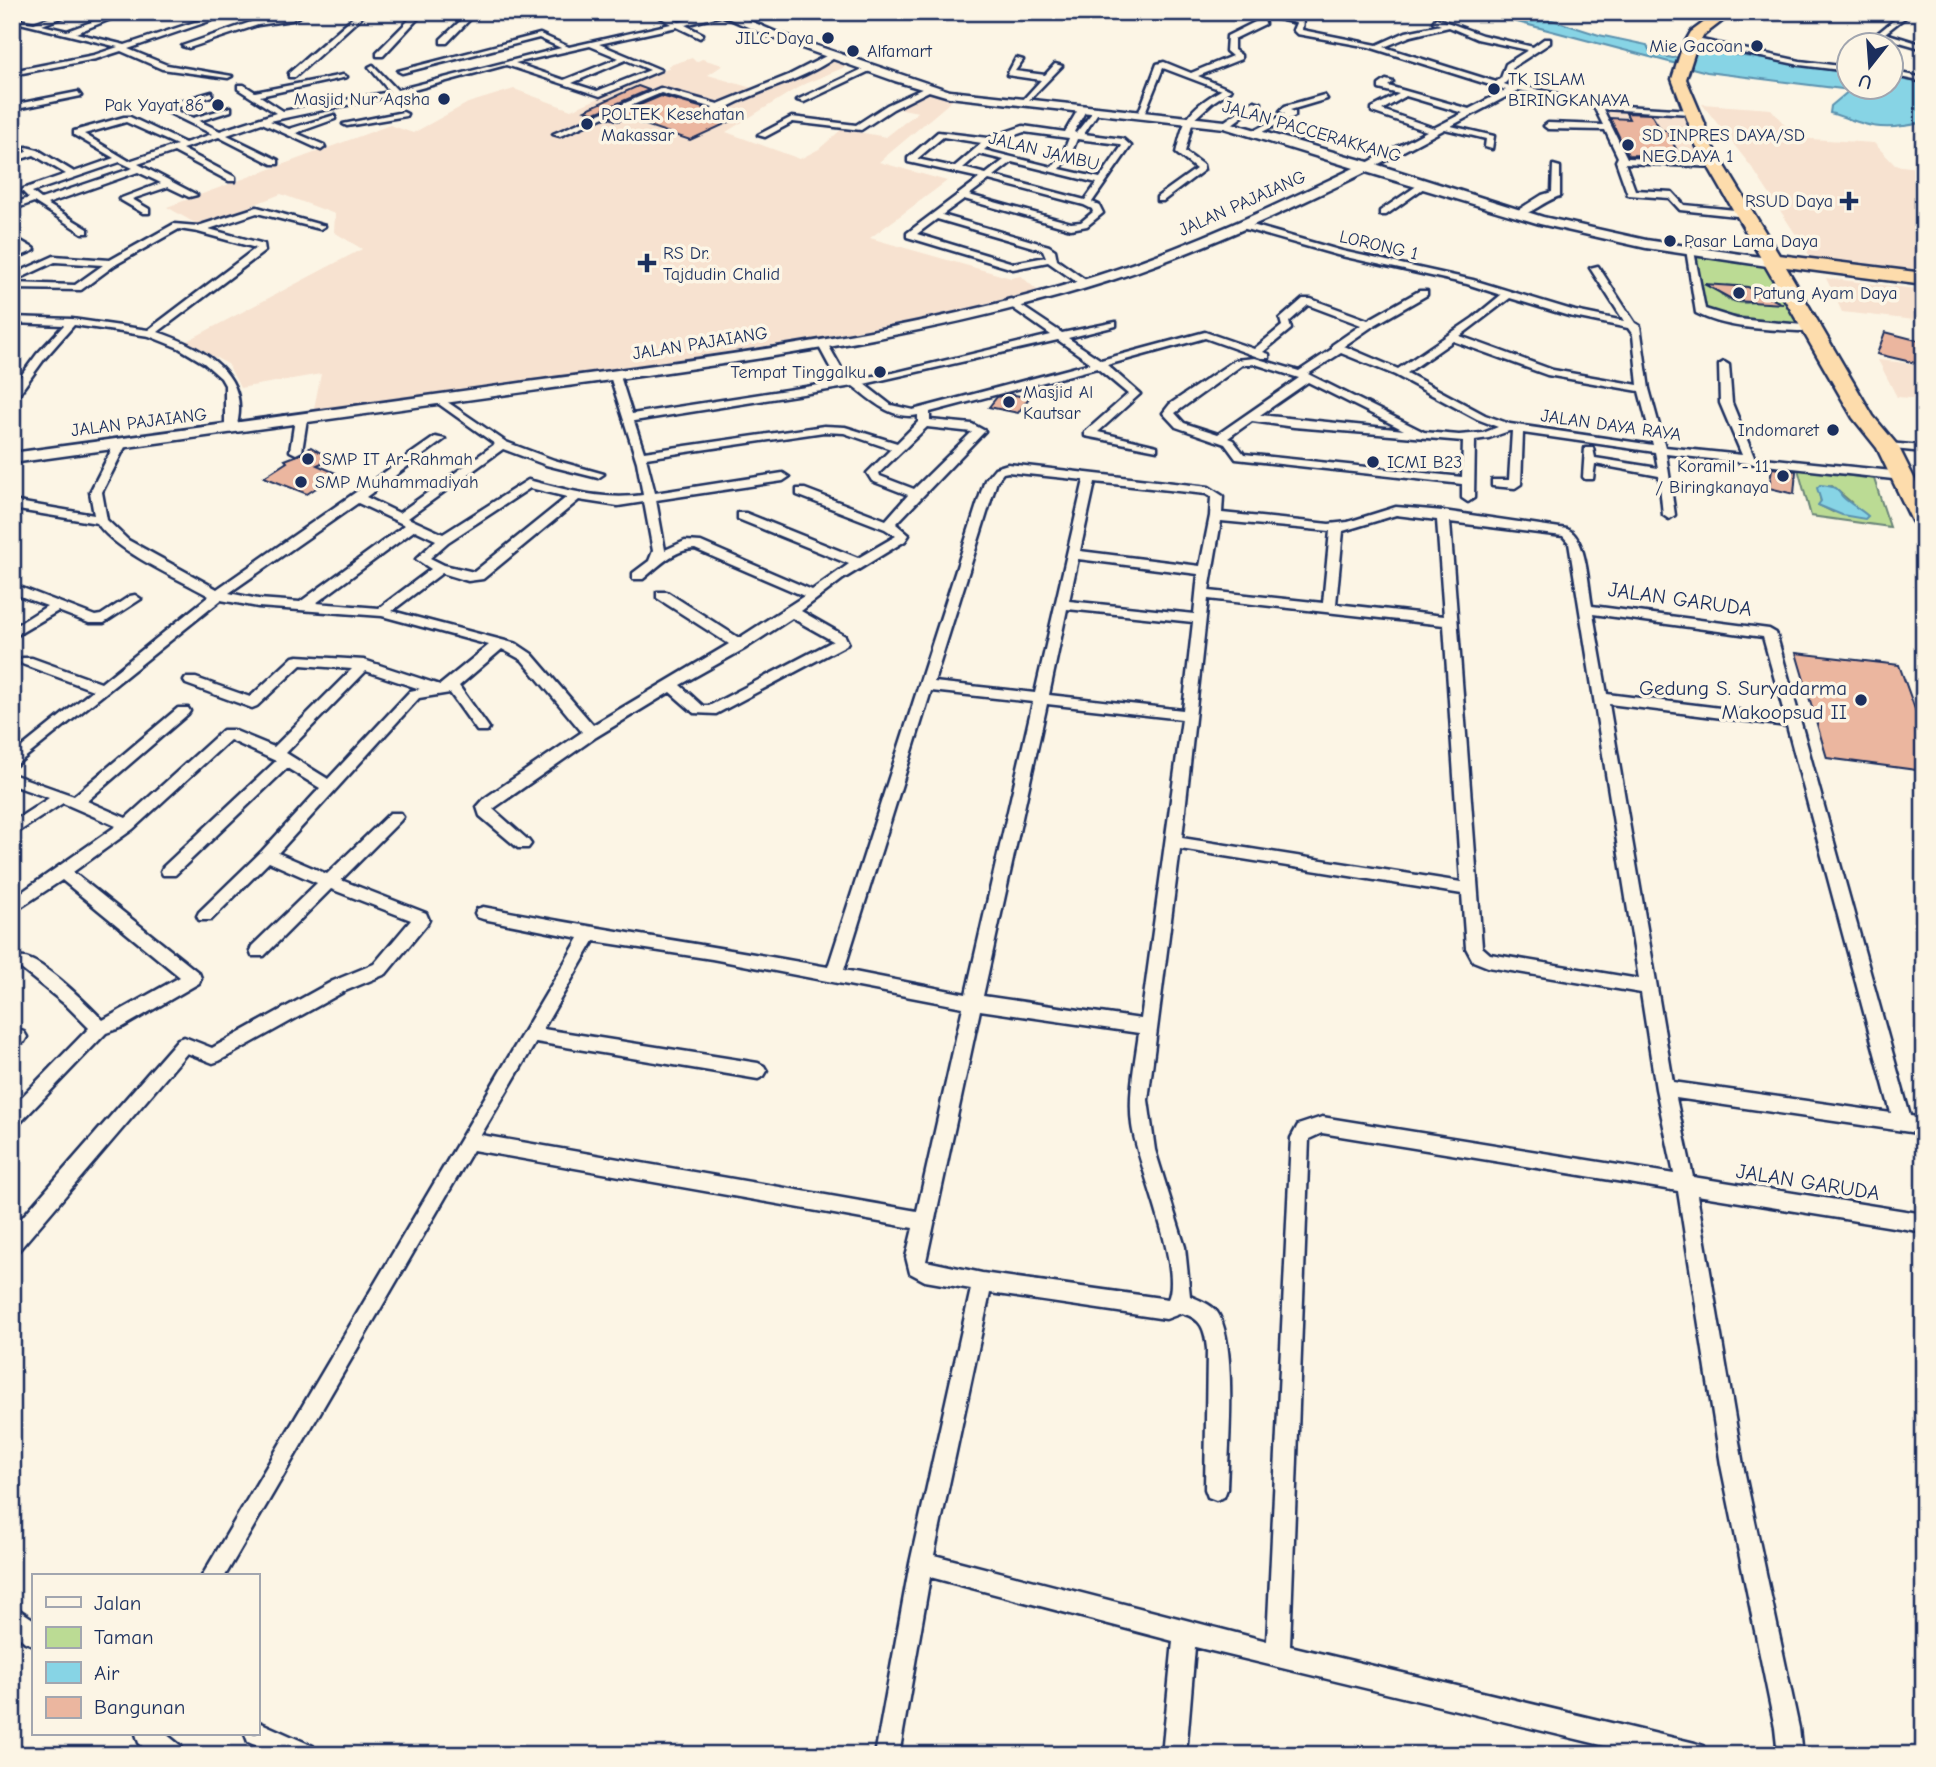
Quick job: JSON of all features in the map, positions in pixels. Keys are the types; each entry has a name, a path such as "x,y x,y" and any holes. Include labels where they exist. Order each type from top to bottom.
{"highway":[{"path":"1727,12 1698,32 1690,45 1679,79 1697,133 1717,164 1738,187 1746,214 1827,319 1883,420 1885,442"},
{"path":"1694,118 1709,133 1864,418 1885,442 1924,521"},
{"path":"1782,264 1924,279"},
{"path":"1782,264 1924,287"}],"main road":[{"name":"JALAN PACCERAKKANG","path":"721,13 929,89 1082,110 1225,124 1518,214 1598,234 1689,251 1782,264"},
{"name":"JALAN PAJAIANG","path":"12,458 615,376 822,343 1011,302 1144,264 1245,226 1368,166"}],"street":[{"path":"34,26 73,12"},
{"path":"68,33 125,12"},
{"path":"12,73 82,61 233,12"},
{"path":"186,46 257,23 289,18 304,12"},
{"path":"292,75 364,12"},
{"path":"380,54 421,12"},
{"path":"444,41 474,12"},
{"path":"655,12 700,36"},
{"path":"1880,32 1909,12"},
{"path":"12,207 37,201 174,149 282,114 329,103 395,93 506,63 721,13"},
{"path":"12,15 19,18 15,21 125,48 164,67 228,76"},
{"path":"1193,75 1238,57 1230,51 1230,38 1262,22 1259,19 1266,15 1300,22 1297,32 1378,47 1515,90"},
{"path":"1436,20 1480,37 1554,52"},
{"path":"1378,47 1409,34 1450,25"},
{"path":"402,71 540,36 548,37 568,49"},
{"path":"159,37 199,51"},
{"path":"1497,85 1505,78 1504,74 1509,66 1548,41"},
{"path":"1904,42 1924,47"},
{"path":"506,63 600,94 657,70 591,44"},
{"path":"1690,45 1834,67"},
{"path":"704,118 719,107 834,56"},
{"path":"564,83 627,57"},
{"path":"1019,60 1010,73 1046,78"},
{"path":"1140,115 1161,64 1227,90 1210,100 1189,119 1181,156 1200,167 1200,170 1160,200"},
{"path":"1024,103 1058,66"},
{"path":"373,67 395,93"},
{"path":"801,100 870,69"},
{"path":"1904,76 1924,80"},
{"path":"254,95 343,77"},
{"path":"1389,82 1382,86 1470,112"},
{"path":"242,87 282,114"},
{"path":"1368,166 1518,87 1597,105 1694,118"},
{"path":"762,135 792,119 858,128 890,107 929,89"},
{"path":"557,135 660,90 719,107"},
{"path":"12,108 78,94"},
{"path":"209,94 164,107 275,162"},
{"path":"1405,94 1375,110 1434,131"},
{"path":"1255,132 1292,114 1284,111 1288,108 1324,97"},
{"path":"329,103 332,117"},
{"path":"1225,124 1256,103"},
{"path":"1597,105 1622,158 1620,161 1631,193 1672,195 1680,207 1746,214"},
{"path":"192,121 228,109"},
{"path":"1054,170 1067,154 1082,110"},
{"path":"1074,135 1095,111"},
{"path":"347,124 403,114"},
{"path":"290,132 332,117 366,131"},
{"path":"185,146 127,119 77,133 120,159 192,194"},
{"path":"262,120 321,147"},
{"path":"1548,125 1607,128"},
{"path":"1443,127 1490,138 1489,147"},
{"path":"957,169 989,141 1027,128 1119,141 1127,146 1087,203"},
{"path":"962,197 1075,227 1084,224 1099,209 1087,203 957,169 949,170 911,160 941,134 989,141"},
{"path":"174,149 232,179"},
{"path":"12,159 32,151 74,175"},
{"name":"JALAN JAMBU","path":"976,151 1104,182"},
{"path":"1622,158 1717,164"},
{"path":"85,231 22,190 120,159"},
{"path":"1011,159 910,235 1013,266 1051,259 1084,283"},
{"path":"1518,214 1545,197 1557,194 1556,167"},
{"path":"124,200 170,183"},
{"path":"1383,213 1424,185"},
{"path":"112,194 146,211"},
{"path":"199,229 257,210 320,226"},
{"path":"935,216 1046,248 1050,250 1051,259"},
{"path":"12,286 77,289 112,263 177,226 199,229 262,248 150,333"},
{"name":"LORONG 1","path":"1245,226 1340,253 1471,282 1583,317 1634,326"},
{"path":"12,239 30,250 12,257"},
{"path":"1689,251 1700,311 1704,314 1723,319 1814,329"},
{"path":"12,279 54,260 112,263"},
{"path":"1595,268 1634,326 1642,358 1644,388 1661,450 1669,515"},
{"path":"1220,438 1250,418 1369,324 1423,293"},
{"path":"1399,373 1453,337 1508,294"},
{"path":"1257,352 1287,327 1284,321 1307,301 1369,324"},
{"path":"1011,302 1100,364 1135,394 1089,435 1153,448"},
{"path":"12,320 72,323 150,333 205,359 220,370 231,387 231,429"},
{"path":"12,396 41,356 72,323"},
{"path":"629,418 850,384 1112,324"},
{"path":"916,494 874,476 875,470 924,417 1205,335 1257,352 1420,435"},
{"path":"1453,337 1551,373 1644,388"},
{"path":"822,343 850,384 887,407 972,427 979,431 916,494 889,526"},
{"name":"JALAN DAYA RAYA","path":"1338,347 1399,373 1481,417 1513,428 1661,450 1902,476"},
{"path":"1304,375 1245,359 1170,410 1171,417 1180,425 1233,445 1240,457 1468,481"},
{"path":"1724,365 1726,403 1749,459"},
{"path":"615,376 643,462 658,559"},
{"path":"440,400 502,444 550,463 598,474"},
{"path":"1250,418 1420,435 1469,437 1485,436 1513,428 1516,484 1496,483"},
{"path":"296,451 301,419"},
{"path":"639,456 824,429 845,430 898,447"},
{"path":"1468,498 1469,437"},
{"path":"12,763 218,595 439,439"},
{"path":"1588,440 1589,477"},
{"path":"1885,442 1924,449"},
{"path":"121,443 96,492 101,520 124,543 218,595 258,603 382,612 500,643 520,651 592,733"},
{"path":"400,518 502,444"},
{"path":"1589,460 1664,473"},
{"path":"834,975 995,474 1008,468 1214,492 1217,496 1216,516 1205,571 1139,1100 1140,1128 1171,1223 1181,1290 1174,1307 1166,1309 982,1282 920,1270 916,1256 1090,478"},
{"path":"577,495 478,576 468,577 422,559 444,539 524,485 536,484 605,502 783,477"},
{"path":"523,844 485,812 485,807 592,733 792,612 858,563 903,535 889,526 801,492"},
{"path":"357,498 444,539"},
{"path":"12,505 101,520"},
{"path":"1216,516 1337,528 1355,525 1389,511 1443,515 1567,533 1575,543 1665,1089 1686,1186 1731,1465 1787,1728 1790,1755"},
{"path":"1443,515 1474,948 1482,958 1648,988"},
{"path":"742,516 858,563"},
{"path":"302,607 414,526"},
{"path":"1329,608 1337,528"},
{"path":"638,576 658,559 685,545 697,545 812,596"},
{"path":"1073,554 1205,571"},
{"path":"382,612 440,568"},
{"path":"12,588 99,620 135,599"},
{"path":"662,594 741,645"},
{"path":"1203,594 1449,621"},
{"path":"12,634 58,604"},
{"path":"1061,604 1200,619"},
{"name":"JALAN GARUDA","path":"1586,609 1769,633 1791,722"},
{"path":"670,684 699,710 711,711 841,642 792,612"},
{"path":"205,916 267,855 415,694 447,689 500,643"},
{"path":"191,681 252,703 298,660 364,665 447,689 482,728"},
{"path":"27,661 102,688"},
{"path":"169,870 280,758 364,665"},
{"path":"927,686 1189,715"},
{"path":"1600,698 1791,722 1903,1123"},
{"path":"12,830 70,799 183,711"},
{"path":"12,907 128,825 228,734 280,758 329,787"},
{"path":"12,744 27,750"},
{"path":"12,779 70,799 128,825"},
{"path":"258,951 395,817"},
{"path":"1172,842 1468,889"},
{"path":"12,1244 184,1044 214,1056 339,986 380,969 421,920 420,917 267,855"},
{"path":"12,1119 100,1028 193,978 62,872"},
{"path":"483,913 590,934 712,952 974,1002 1147,1027"},
{"path":"214,1574 590,934"},
{"path":"26,962 72,1000 100,1028"},
{"path":"530,1034 758,1071"},
{"path":"1665,1089 1924,1126"},
{"name":"JALAN GARUDA","path":"1278,1655 1299,1152 1300,1138 1304,1130 1322,1125 1924,1223"},
{"path":"467,1142 923,1221"},
{"path":"887,1755 921,1563 982,1282"},
{"path":"1178,1302 1200,1310 1213,1321 1218,1346 1216,1489"},
{"path":"921,1563 1185,1633 1695,1755"},
{"path":"12,1616 32,1633"},
{"path":"1174,1755 1185,1633"},
{"path":"259,1734 304,1755"},
{"path":"150,1736 172,1755"}],"shaded area":[{"name":"RS Dr. Tajdudin Chalid","path":"827,57 850,65 802,85 726,132 800,159 819,149 842,129 886,137 918,112 897,108 927,92 955,98 879,162 947,181 870,238 1011,278 1021,276 1038,291 931,317 814,339 313,413 321,374 240,388 228,364 185,342 362,249 334,232 335,214 281,194 200,226 167,207 390,125 413,133 468,103 514,89 571,110 670,68 667,66 692,58 696,62 702,59 723,65 708,75 755,89"},
{"path":"1702,104 1771,109 1796,138 1874,143 1895,165 1924,169 1924,274 1813,261 1753,169"},
{"path":"1602,111 1684,112 1714,158 1689,158 1690,163 1626,161"},
{"path":"1826,278 1924,290 1924,321 1842,312"},
{"path":"1878,360 1924,365 1924,399 1897,397"}],"green space":[{"path":"1696,257 1766,265 1799,324 1706,313","holes":["1727,285 1747,287 1759,301 1736,302 1719,291"]},
{"path":"1798,469 1874,479 1890,527 1811,516","holes":["1832,486 1851,502 1833,512 1819,505 1821,502 1818,488"]}],"water":[{"path":"1454,12 1527,12 1599,35 1647,45 1651,54 1673,58 1704,50 1834,70 1834,88 1707,72 1506,19 1479,19"},
{"path":"1904,79 1924,83 1924,119 1914,124 1882,127 1865,124 1830,113 1831,106 1836,102 1904,102"},
{"path":"1820,485 1836,488 1845,499 1868,516 1865,519 1842,515 1818,505 1821,501 1817,488"}],"building":[{"path":"638,86 649,90 595,113 585,110"},
{"path":"661,96 707,109 698,116 699,121 708,122 722,113 738,118 690,140 625,118 618,121 609,118"},
{"path":"1626,113 1651,114 1661,130 1667,131 1677,151 1684,151 1687,157 1628,155 1610,118 1629,119"},
{"name":"Patung Ayam Daya","path":"1704,284 1748,287 1783,304 1735,301"},
{"path":"1885,332 1924,342 1924,365 1877,354"},
{"name":"Masjid Al Kautsar","path":"1010,394 1029,398 1018,413 989,407 997,397"},
{"path":"311,447 331,459 317,465 338,474 307,494 264,477 287,462 285,460"},
{"name":"Koramil - 11 / Biringkanaya","path":"1772,468 1796,471 1794,494 1769,488"},
{"name":"Gedung S. Suryadarma Makoopsud II","path":"1796,653 1899,665 1924,734 1924,771 1827,758"}],"place":[{"name":"JILC Daya","path":"828,38"},
{"name":"Mie Gacoan","path":"1757,46"},
{"name":"Alfamart","path":"853,51"},
{"name":"TK ISLAM BIRINGKANAYA","path":"1494,89"},
{"name":"Masjid Nur Aqsha","path":"444,99"},
{"name":"Pak Yayat 86","path":"218,105"},
{"name":"POLTEK Kesehatan Makassar","path":"587,124"},
{"name":"SD INPRES DAYA/SD NEG.DAYA 1","path":"1628,145"},
{"name":"RSUD Daya","path":"1849,201"},
{"name":"Pasar Lama Daya","path":"1670,241"},
{"name":"RS Dr. Tajdudin Chalid","path":"647,263"},
{"name":"Patung Ayam Daya","path":"1739,293"},
{"name":"Tempat Tinggalku","path":"880,372"},
{"name":"Masjid Al Kautsar","path":"1009,402"},
{"name":"Indomaret","path":"1833,430"},
{"name":"SMP IT Ar-Rahmah","path":"308,459"},
{"name":"ICMI B23","path":"1373,462"},
{"name":"Koramil - 11 / Biringkanaya","path":"1783,476"},
{"name":"SMP Muhammadiyah","path":"301,482"},
{"name":"Gedung S. Suryadarma Makoopsud II","path":"1861,700"}]}
